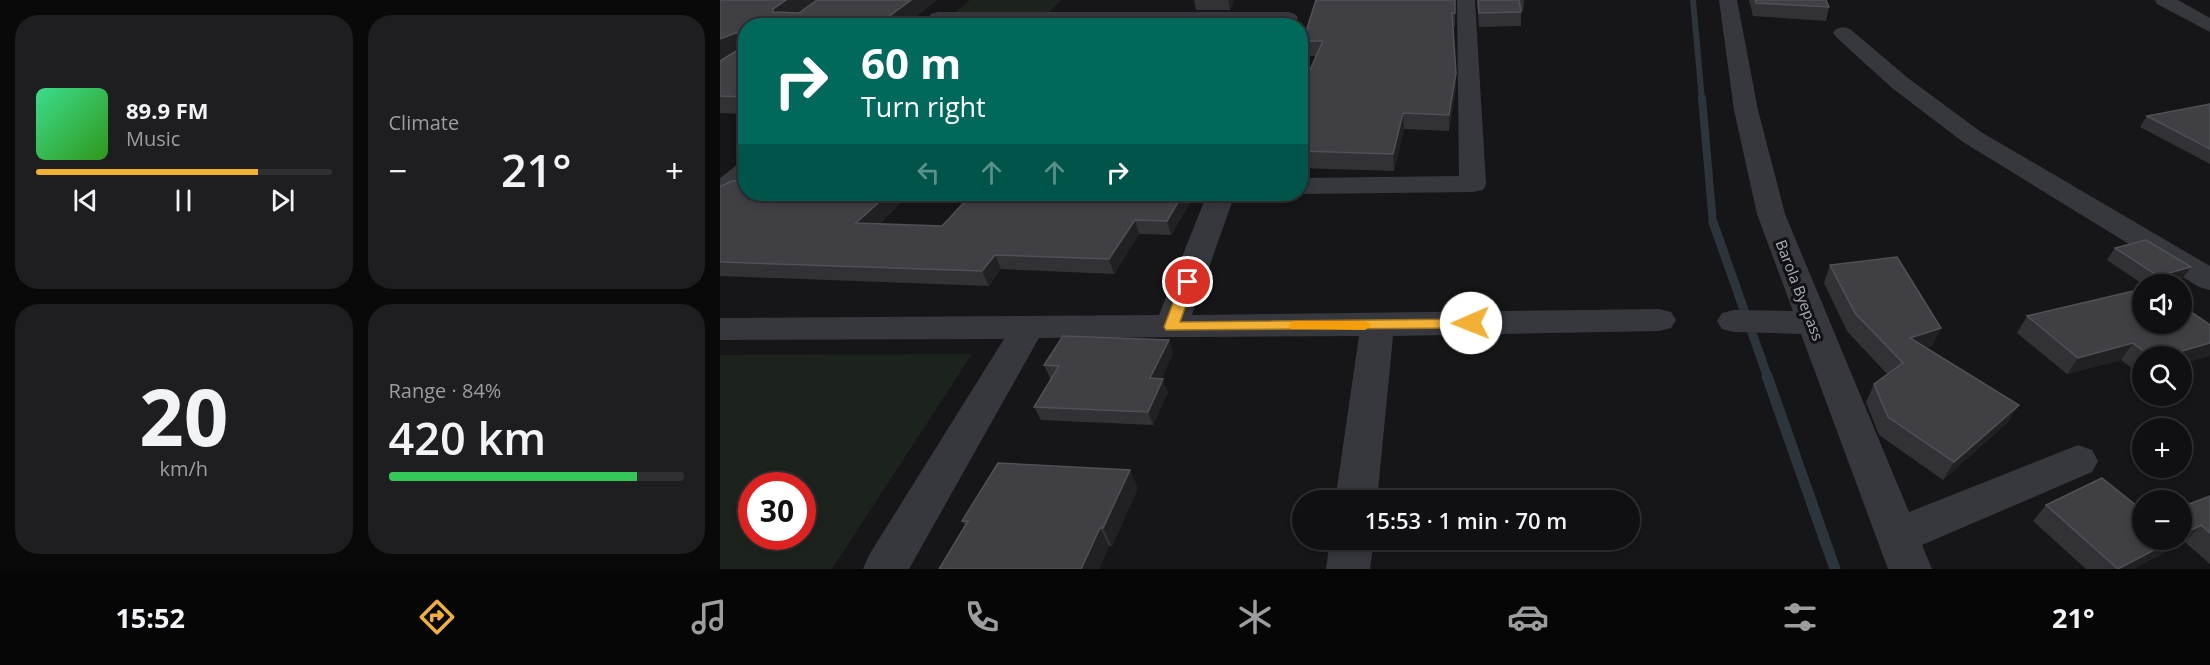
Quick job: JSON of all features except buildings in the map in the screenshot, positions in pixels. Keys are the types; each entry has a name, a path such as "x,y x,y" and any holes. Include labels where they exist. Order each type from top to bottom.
{"street":[{"path":"938,18 961,0"},
{"path":"1054,18 1072,0"},
{"path":"1169,18 1180,0"},
{"path":"1308,186 1473,184 1466,0"},
{"name":"Barola Byepass","path":"1728,0 1746,110 1771,214 1903,553"},
{"path":"2164,0 2210,26"},
{"path":"1054,18 1169,18 1289,14"},
{"path":"1843,33 1900,84 1972,137 2210,280"},
{"path":"720,191 738,177"},
{"path":"1171,327 1218,201"},
{"path":"720,329 1171,327 1659,320"},
{"path":"1734,321 1812,323"},
{"path":"1357,490 1377,325"},
{"path":"885,569 1029,326"},
{"path":"1903,553 2078,461"},
{"path":"1348,569 1351,550"}],"shaded area":[{"path":"970,0 1061,0 1048,13 955,12"},
{"path":"972,354 832,569 720,569 720,355"}],"waterway":[{"path":"1693,0 1702,100"},
{"path":"1702,98 1713,224"},
{"path":"1713,222 1768,378"},
{"path":"1767,376 1835,569"}],"slow traffic":[{"path":"1296,326 1365,325"}],"route":[{"path":"1188,282 1171,327 1471,323"}]}
